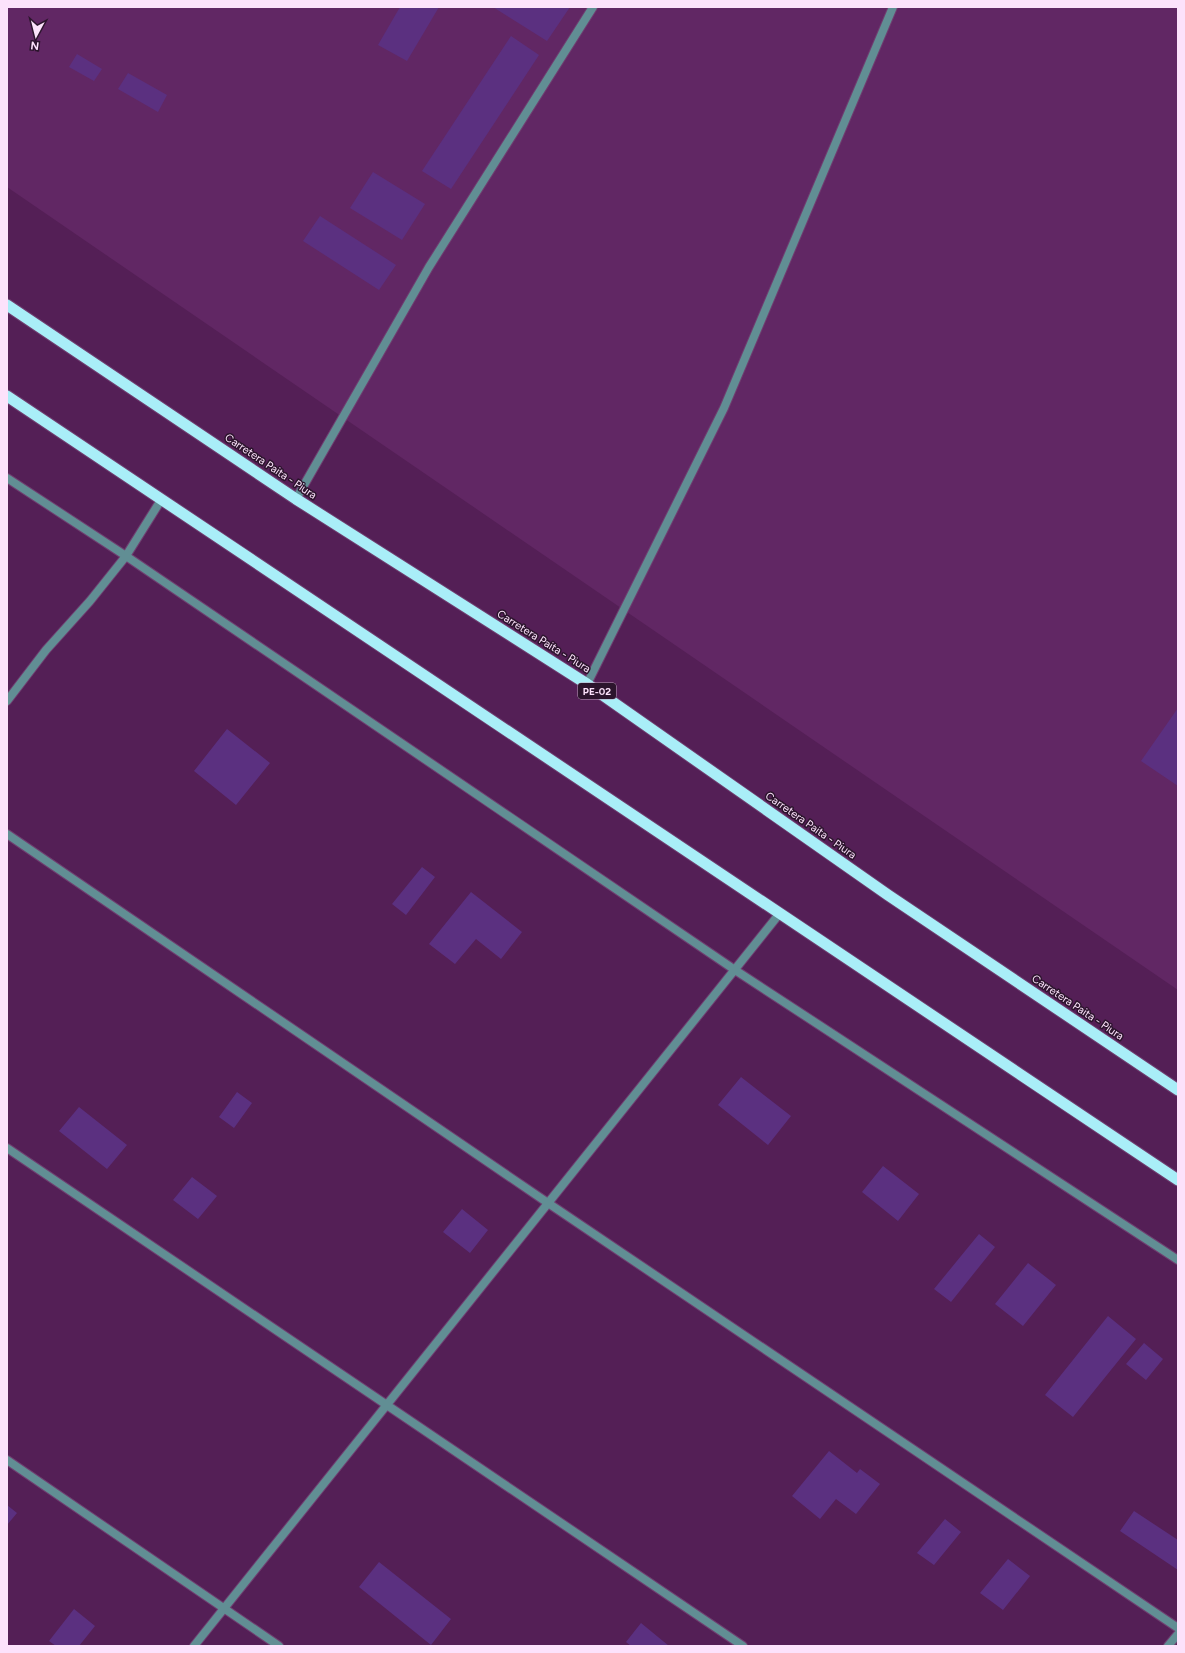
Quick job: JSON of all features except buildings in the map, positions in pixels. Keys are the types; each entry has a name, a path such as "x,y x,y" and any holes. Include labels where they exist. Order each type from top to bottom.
{"highway":[{"name":"Carretera Paita - Piura","path":"7,305 296,499 587,684 888,895 1178,1090"},
{"path":"7,396 1178,1180"}],"street":[{"path":"296,499 429,267 593,7"},
{"path":"587,684 724,408 892,7"},
{"path":"7,478 126,556 735,970 1178,1260"},
{"path":"7,701 46,650 90,601 126,556 161,500"},
{"path":"7,834 548,1203 1178,1628"},
{"path":"194,1646 780,913"},
{"path":"7,1148 386,1406 743,1646"},
{"path":"7,1460 279,1646"},
{"path":"1168,1646 1178,1634"}],"shaded area":[{"path":"7,7 1178,7 1178,990 7,187"}]}
